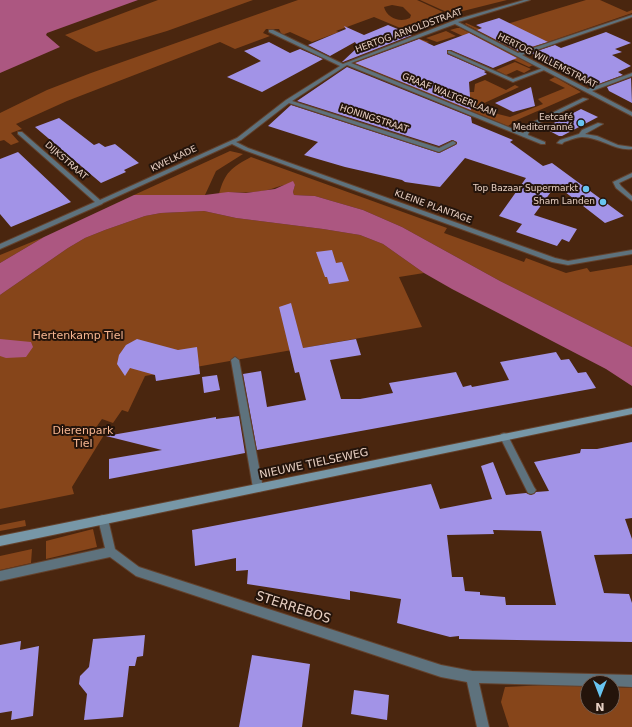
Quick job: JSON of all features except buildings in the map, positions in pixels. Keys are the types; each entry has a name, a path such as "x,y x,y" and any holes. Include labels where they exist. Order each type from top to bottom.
{"main road":[{"name":"NIEUWE TIELSEWEG","path":"0,542 632,411"}],"street":[{"name":"HERTOG ARNOLDSTRAAT","path":"345,64 455,22 528,0"},
{"path":"517,55 632,16"},
{"name":"HERTOG WILLEMSTRAAT","path":"455,22 632,114"},
{"name":"GRAAF WALTGERLAAN","path":"272,31 345,64 543,143"},
{"path":"450,52 513,81 545,69"},
{"name":"KWELKADE","path":"0,247 239,139 288,101 345,64"},
{"path":"588,91 632,74"},
{"path":"525,136 530,126 586,98"},
{"name":"HONINGSTRAAT","path":"288,101 439,150 453,143"},
{"path":"581,135 584,131 600,124"},
{"name":"DIJKSTRAAT","path":"20,133 100,203"},
{"path":"560,143 581,135 596,137 617,146 630,148"},
{"name":"KLEINE PLANTAGE","path":"231,142 246,149 554,260 568,263 632,252"},
{"path":"632,175 616,182 618,187 632,199"},
{"path":"235,360 258,488"},
{"path":"504,437 531,490"},
{"path":"0,576 111,552 103,520"},
{"name":"STERREBOS","path":"111,552 136,571 441,671 472,677 632,681"},
{"path":"472,677 483,727"}],"green space":[{"path":"158,0 253,0 167,31 96,52 65,35"},
{"path":"298,0 417,0 443,12 441,13 446,16 405,30 374,17 336,31 339,32 312,42 290,32 282,35 279,29 266,29 263,33 270,36 235,49 220,42 67,101 16,124 22,129 11,133 19,142 11,145 4,140 0,141 0,113 47,90","holes":["392,5 403,7 411,15 410,18 398,20 391,17 384,7"]},
{"path":"420,0 507,0 451,14"},
{"path":"586,0 600,0 627,12 632,10 632,13 519,52 465,24 466,23 484,31"},
{"path":"460,28 533,65 529,67 450,30"},
{"path":"446,31 456,36 437,42 426,38"},
{"path":"420,39 429,42 377,62 459,92 474,92 475,84 485,80 506,90 515,85 519,87 480,105 494,113 510,117 543,104 538,99 565,88 549,80 555,77 581,92 517,120 508,126 354,63"},
{"path":"515,62 531,69 524,73 517,70 506,75 496,70"},
{"path":"230,151 243,154 216,171 205,195 134,195"},
{"path":"251,157 447,228 444,233 524,262 526,258 566,273 587,268 590,272 632,265 632,347 500,281 402,227 363,210 315,196 294,195 293,192 295,185 291,184 257,192 219,194 224,180 230,171 238,164"},
{"name":"Hertenkamp Tiel","path":"204,211 236,218 360,235 383,244 424,273 399,277 422,327 145,376 128,412 122,410 113,423 102,419 97,426 107,430 72,487 74,494 0,509 0,295 85,238 145,216 161,213"},
{"path":"44,237 0,263 0,255"},
{"path":"25,520 26,526 0,531 0,525"},
{"path":"93,529 97,547 46,559 46,541"},
{"path":"32,549 31,563 0,570 0,556"},
{"path":"580,685 580,715 620,715 620,687 632,688 632,727 509,727 501,702 505,687"}],"shaded area":[{"path":"0,0 138,0 47,33 46,35 60,47 0,73"},
{"path":"293,181 295,185 293,192 294,195 315,196 363,210 402,227 500,281 632,347 632,386 606,369 452,289 424,273 383,244 360,235 236,218 204,211 161,213 145,216 85,238 0,295 0,263 44,237 134,195 205,195 228,192 246,193 275,189"},
{"path":"0,339 31,342 33,347 26,357 6,358 0,356"}],"place":[{"name":"Eetcafé Mediterranné","path":"581,123"},
{"name":"Top Bazaar Supermarkt","path":"586,189"},
{"name":"Sham Landen","path":"603,202"}],"park label":[{"name":"Dierenpark Tiel","path":"83,437"}]}
